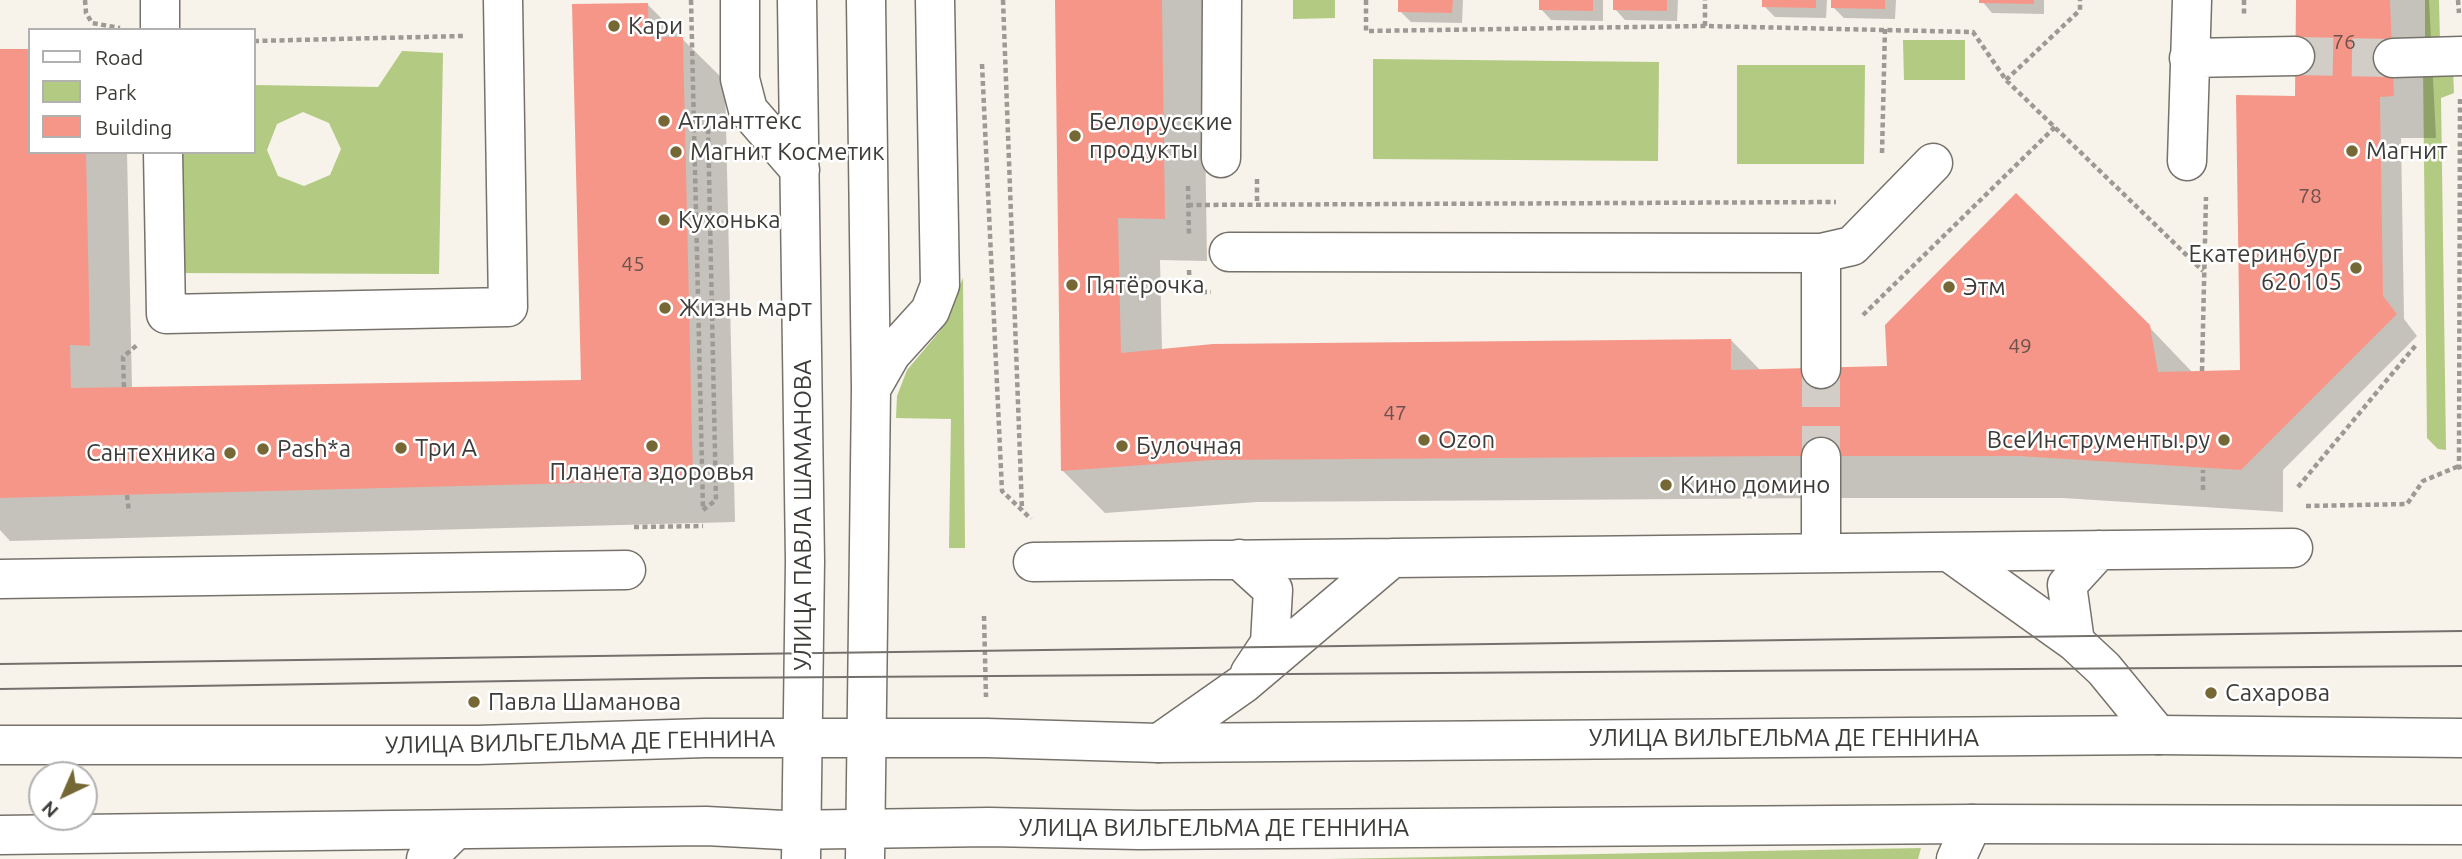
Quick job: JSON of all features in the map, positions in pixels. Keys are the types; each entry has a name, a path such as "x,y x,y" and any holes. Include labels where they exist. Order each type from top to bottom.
{"main road":[{"path":"160,0 160,28"},
{"path":"740,0 740,79 748,110 800,170"},
{"name":"УЛИЦА ПАВЛА ШАМАНОВА","path":"797,0 805,561 801,844"},
{"path":"865,844 871,389 866,0"},
{"path":"871,389 891,354 930,311 940,285 935,0"},
{"path":"1221,158 1222,0"},
{"path":"2187,161 2192,0"},
{"path":"163,154 166,314 508,307 504,18"},
{"path":"2189,58 2295,56"},
{"path":"2393,58 2461,56"},
{"path":"1229,252 1821,253 1852,246 1933,163"},
{"path":"1821,253 1821,369"},
{"path":"1821,457 1821,553"},
{"path":"1033,562 2293,548"},
{"path":"2075,642 2067,585 2099,550"},
{"path":"1949,552 2075,642 2104,669 2158,735"},
{"path":"1159,743 1243,684 1392,558"},
{"path":"1239,559 1273,590 1270,643 1243,684"},
{"path":"0,579 625,570"},
{"name":"УЛИЦА ВИЛЬГЕЛЬМА ДЕ ГЕННИНА","path":"0,745 478,744 705,738 1159,743 2158,735 2462,738"},
{"path":"1956,859 1972,824"},
{"name":"УЛИЦА ВИЛЬГЕЛЬМА ДЕ ГЕННИНА","path":"0,835 706,826 801,844 865,844 1153,830 1972,824 2462,825"},
{"path":"426,859 455,830"}],"path":[{"path":"85,0 86,13 92,23 117,28"},
{"path":"691,0 703,510 716,500 708,125"},
{"path":"981,54 1002,491 1022,510 1003,0"},
{"path":"1366,0 1366,31 1705,26 1973,32 2006,80 2203,271"},
{"path":"1705,0 1705,26"},
{"path":"2006,80 2080,10 2080,0"},
{"path":"2458,0 2461,56 2459,466 2462,472"},
{"path":"256,41 504,18"},
{"path":"1881,162 1885,28"},
{"path":"1188,205 1843,202"},
{"path":"124,387 124,358 144,338"},
{"path":"2298,487 2416,345"},
{"path":"2423,481 2459,466"},
{"path":"2203,470 2203,490"},
{"path":"127,495 129,512"}],"green space":[{"path":"1293,0 1335,0 1335,18 1293,19"},
{"path":"2425,0 2439,0 2440,42 2425,43"},
{"path":"1903,40 1965,40 1965,80 1904,80"},
{"path":"402,51 443,53 439,274 179,273 176,154 256,154 256,85 378,87","holes":["303,112 329,123 341,149 330,175 304,186 278,176 267,150 277,124"]},
{"path":"1373,59 1659,62 1658,161 1373,159"},
{"path":"1737,65 1865,65 1864,164 1737,164"},
{"path":"2423,67 2453,70 2454,93 2441,98 2446,450 2438,449 2427,438"},
{"path":"963,278 965,548 949,548 951,419 896,418 897,396 907,370 940,331"},
{"path":"1921,848 1918,859 1329,859"}],"building":[{"path":"1055,0 1162,0 1165,219 1118,218 1121,353 1213,344 1731,339 1731,370 1887,366 1885,325 2016,193 2150,325 2158,372 2240,370 2236,95 2295,96 2296,0 2390,0 2394,96 2380,97 2383,296 2397,314 2241,470 2019,456 1783,456 1213,460 1061,471"},
{"path":"1398,0 1453,0 1452,13 1398,12"},
{"path":"1539,0 1593,0 1593,11 1539,10"},
{"path":"1613,0 1667,0 1667,11 1613,10"},
{"path":"1762,0 1816,0 1816,8 1762,7"},
{"path":"1831,0 1885,0 1885,9 1831,8"},
{"path":"1979,0 2034,0 2034,4 1979,3"},
{"path":"648,3 649,37 683,37 693,480 0,498 0,49 28,49 28,154 86,154 90,346 70,345 71,388 581,380 572,4"}],"tunnel":[{"path":"2295,56 2393,58"},
{"path":"1821,369 1821,457"}],"tram line":[{"path":"0,664 2462,631"},
{"path":"0,689 704,678 2462,666"}],"place":[{"name":"Кари","path":"614,26"},
{"name":"Атланттекс","path":"664,121"},
{"name":"Белорусские продукты","path":"1075,136"},
{"name":"Магнит","path":"2352,151"},
{"name":"Магнит Косметик","path":"676,152"},
{"name":"Кухонька","path":"664,220"},
{"name":"Екатеринбург 620105","path":"2356,268"},
{"name":"Пятёрочка","path":"1072,285"},
{"name":"Этм","path":"1949,287"},
{"name":"Жизнь март","path":"665,308"},
{"name":"Ozon","path":"1424,440"},
{"name":"ВсеИнструменты.ру","path":"2224,440"},
{"name":"Планета здоровья","path":"652,446"},
{"name":"Булочная","path":"1122,446"},
{"name":"Три А","path":"401,448"},
{"name":"Pash*a","path":"263,449"},
{"name":"Сантехника","path":"230,453"},
{"name":"Кино домино","path":"1666,485"},
{"name":"Сахарова","path":"2211,693"},
{"name":"Павла Шаманова","path":"474,702"}]}
